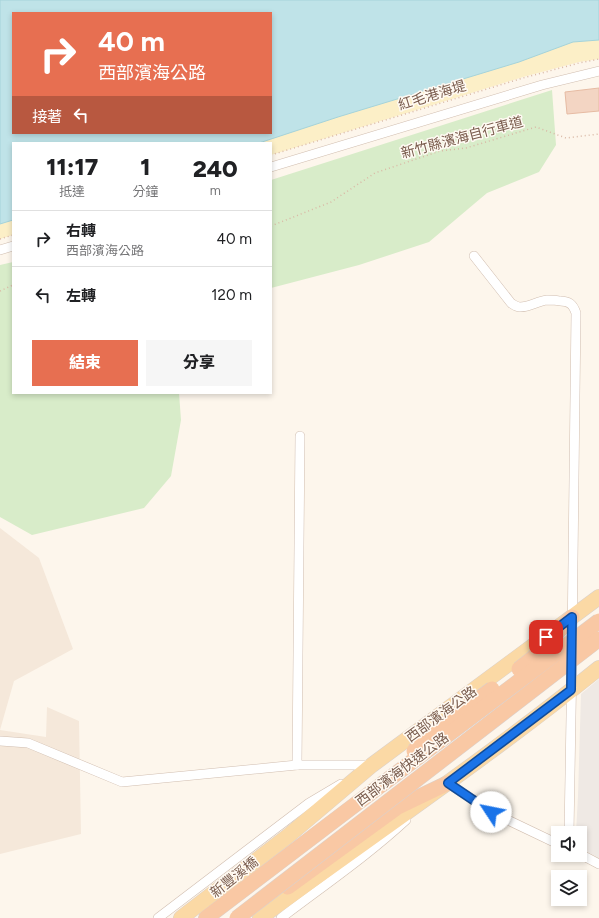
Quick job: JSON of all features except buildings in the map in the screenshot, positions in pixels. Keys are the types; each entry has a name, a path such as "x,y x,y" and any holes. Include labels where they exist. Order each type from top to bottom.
{"highway":[{"path":"381,785 429,736 533,658 572,617"},
{"name":"西部濱海快速公路","path":"206,918 599,621"},
{"name":"西部濱海快速公路","path":"237,918 599,639"},
{"path":"245,918 398,807 448,783"}],"main road":[{"name":"西部濱海公路","path":"288,836 372,765 599,597"},
{"path":"260,918 448,783 599,668"},
{"name":"新豐溪橋","path":"181,918 288,836"}],"street":[{"path":"272,167 542,85 599,71"},
{"path":"0,250 12,246"},
{"path":"474,256 512,303 517,306 521,307 547,300 568,301 572,304 576,312 569,826"},
{"path":"297,765 300,436"},
{"path":"0,741 28,743 122,782 297,765 372,765"},
{"path":"158,918 309,803 372,765"},
{"path":"280,918 335,878 395,830 448,783 491,812 551,841"},
{"path":"587,858 599,864"}],"path":[{"name":"紅毛港海堤","path":"272,155 523,78 599,59"},
{"name":"新竹縣濱海自行車道","path":"272,226 331,202 375,173 440,151 466,148 536,127 566,138 599,134"},
{"path":"0,239 12,235"},
{"path":"0,291 12,285"}],"shaded area":[{"path":"0,528 39,558 73,649 14,681 0,730"},
{"path":"599,679 599,858 587,852 587,826 576,826 581,694"},
{"path":"47,707 79,721 81,834 0,854 0,730 46,737"}],"green space":[{"path":"552,90 556,145 539,172 487,193 429,242 359,265 272,288 272,180"},
{"path":"12,262 12,394 179,394 181,420 171,476 144,508 32,535 0,517 0,265"}],"sand":[{"path":"599,30 599,59 579,62 523,77 272,155 272,142 233,142 272,134 272,133"},
{"path":"12,209 12,235 0,239 0,212"}],"water":[{"path":"0,0 599,0 599,40 573,42 519,62 338,117 262,142 12,142 12,220 0,224"}],"route":[{"path":"491,812 448,783 571,690 572,617 546,637"}]}
